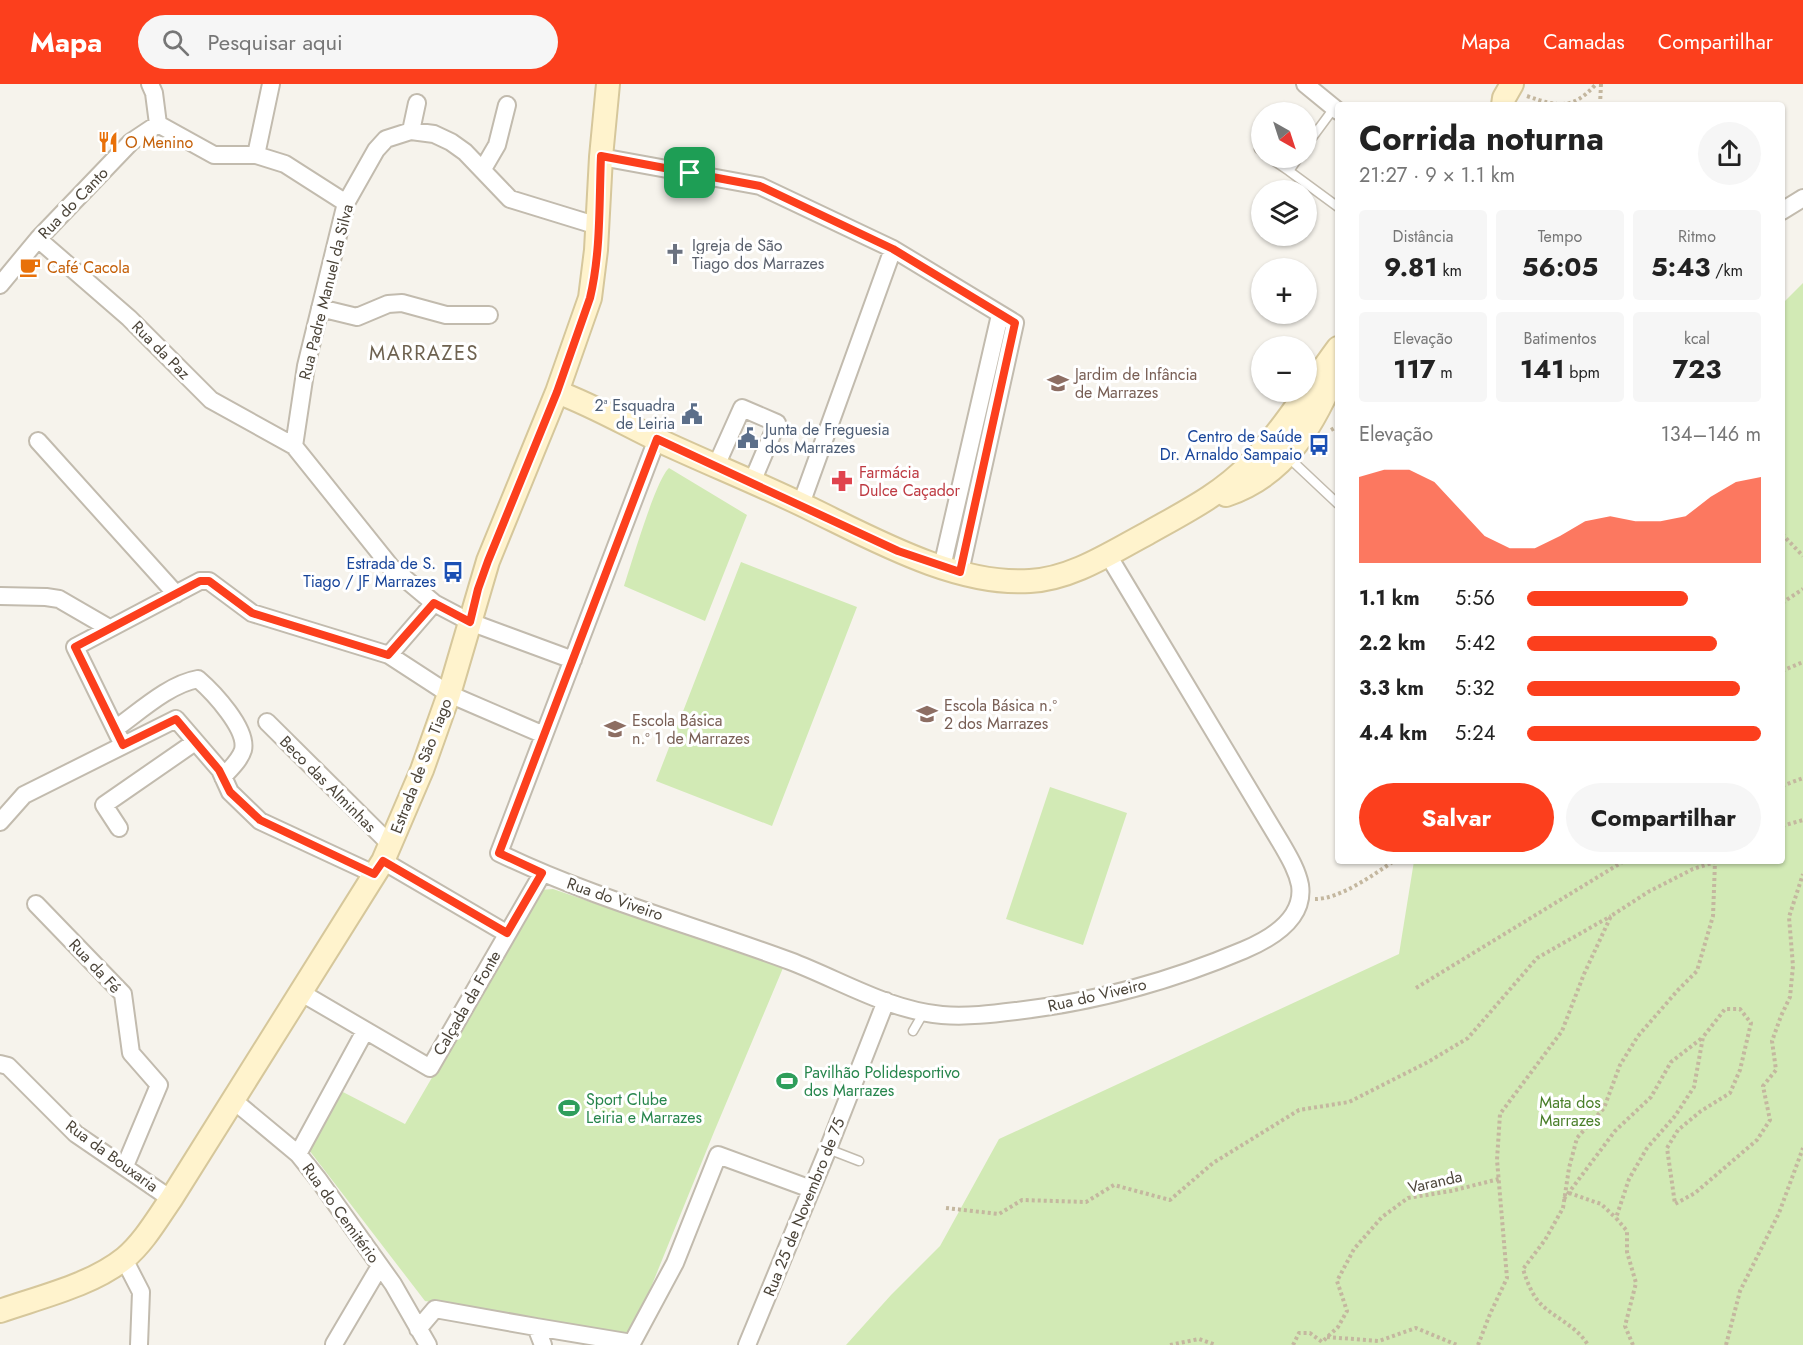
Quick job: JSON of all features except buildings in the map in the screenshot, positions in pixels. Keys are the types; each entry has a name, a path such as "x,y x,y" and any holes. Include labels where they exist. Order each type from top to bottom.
{"main road":[{"name":"Estrada de São Tiago","path":"0,1311 100,1274 124,1259 137,1245 171,1199 382,860 422,770 449,694 478,589 557,392 590,298 594,282 601,156 608,84"},
{"path":"1207,501 1249,465 1275,436 1335,352"},
{"path":"557,392 898,551 951,569 992,579 1031,581 1063,574 1108,555 1207,501 1256,482 1287,456 1314,417 1335,374"}],"street":[{"path":"150,84 154,93 158,124 214,155 256,154 285,164 346,203"},
{"path":"256,154 271,84"},
{"path":"1305,84 1335,109"},
{"path":"417,103 411,131 434,134 452,142 483,169 510,198 598,226"},
{"path":"483,169 497,145 507,105"},
{"name":"Rua do Canto","path":"0,285 38,239 131,142 158,124"},
{"name":"Rua Padre Manuel da Silva","path":"294,446 306,366 346,203 376,150 386,139 411,131"},
{"path":"601,156 760,186 893,249 1015,323 951,569"},
{"path":"1785,209 1803,198"},
{"name":"Rua da Paz","path":"38,239 129,318 211,400 294,446"},
{"path":"801,504 893,249"},
{"path":"320,308 357,317 388,304 402,303 446,315 489,315"},
{"path":"716,466 742,408 777,423 752,482"},
{"path":"123,745 75,647 200,581 209,581 252,613 388,655 449,694 544,735 657,439"},
{"path":"38,441 176,594"},
{"path":"294,446 391,567 434,603 470,622 573,660"},
{"path":"1108,555 1295,868 1300,886 1300,899"},
{"path":"0,596 59,599 109,628"},
{"path":"388,655 434,603"},
{"path":"115,729 168,691 184,682 198,680 208,688 228,712 244,740 243,751 223,777"},
{"path":"0,822 24,795 176,719 223,777 230,792 260,820 382,860 507,933 542,873"},
{"name":"Beco das Alminhas","path":"267,722 382,860"},
{"name":"Rua do Viveiro","path":"544,735 499,853 542,873 792,962 885,1001 924,1012 943,1015 984,1014 1050,1007 1130,990 1203,967 1268,939 1288,922 1300,899"},
{"path":"119,828 104,805 195,742"},
{"name":"Rua da Fé","path":"36,904 123,994 132,1053 159,1085 125,1166"},
{"name":"Calçada da Fonte","path":"300,992 430,1068 507,933"},
{"name":"Rua 25 de Novembro de 75","path":"747,1345 812,1189 885,1001"},
{"path":"298,1154 365,1031"},
{"name":"Rua da Bouxaria","path":"0,1064 8,1066 76,1134 171,1199"},
{"name":"Rua do Cemitério","path":"233,1100 298,1154 393,1284 428,1345"},
{"path":"418,1329 435,1309 632,1342 675,1263 718,1155 812,1189"},
{"path":"124,1259 141,1293 139,1345"},
{"path":"334,1344 380,1266"},
{"path":"536,1327 543,1345"}],"lane":[{"path":"1317,133 1335,111"},
{"path":"1285,168 1335,205"},
{"path":"1275,436 1287,456 1335,501"},
{"path":"913,1031 924,1012"},
{"path":"828,1149 859,1161"}],"path":[{"path":"1574,102 1596,84"},
{"path":"1600,102 1601,84"},
{"path":"1507,98 1532,102"},
{"path":"1785,537 1803,556"},
{"path":"1785,601 1803,589"},
{"path":"1785,670 1803,662"},
{"path":"1785,785 1803,778"},
{"path":"1785,825 1803,820"},
{"path":"1300,899 1326,899 1371,877 1390,864"},
{"path":"1416,988 1619,864"},
{"path":"946,1208 999,1214 1022,1200 1086,1202 1114,1185 1170,1200 1214,1163 1299,1110 1349,1102 1428,1062 1468,1038 1537,958 1648,892 1693,869 1709,864"},
{"path":"1588,1345 1575,1329 1542,1306 1527,1284 1522,1269 1545,1240 1563,1208 1569,1168 1577,1138 1604,1108 1620,1065 1638,1036 1697,971 1713,916 1716,864"},
{"path":"1564,1200 1614,1131 1651,1097 1671,1062 1703,1037 1725,1009 1740,1009 1751,1023 1740,1070 1730,1093 1701,1111 1678,1130 1667,1148 1675,1204 1695,1193 1757,1140 1770,1120 1763,1086 1776,1070 1772,1041 1790,997 1793,966 1790,917 1803,874"},
{"path":"1478,1345 1507,1278 1497,1160 1500,1114 1562,1031 1584,974 1611,916"},
{"path":"1616,1218 1629,1179 1647,1148 1675,1116 1694,1086 1703,1037"},
{"path":"1726,1345 1740,1291 1779,1213 1803,1148"},
{"name":"Varanda","path":"1327,1337 1338,1327 1347,1311 1337,1281 1354,1249 1382,1217 1408,1198 1451,1191 1499,1179"},
{"path":"1569,1193 1601,1204 1627,1231 1627,1252 1636,1283 1625,1326 1633,1345"},
{"path":"1293,1345 1299,1333 1310,1333 1322,1342 1327,1337 1379,1341 1416,1328 1457,1345"},
{"path":"1170,1345 1199,1339 1216,1345"}],"green space":[{"name":"Mata dos Marrazes","path":"1803,283 1803,1345 846,1345 940,1246 999,1139 1399,954 1414,864 1785,864 1785,301"},
{"path":"669,468 747,515 705,621 624,586 657,488"},
{"path":"741,562 857,607 772,826 656,781"},
{"path":"1050,787 1127,813 1083,945 1006,919"},
{"name":"Sport Clube Leiria e Marrazes","path":"553,889 783,968 632,1334 425,1301 309,1150 341,1091 405,1124 541,890"}],"place":[{"name":"O Menino","path":"108,142"},
{"name":"Igreja de São Tiago dos Marrazes","path":"675,254"},
{"name":"Café Cacola","path":"30,267"},
{"name":"Jardim de Infância de Marrazes","path":"1058,383"},
{"name":"2ª Esquadra de Leiria","path":"692,414"},
{"name":"Junta de Freguesia dos Marrazes","path":"748,438"},
{"name":"Centro de Saúde Dr. Arnaldo Sampaio","path":"1319,445"},
{"name":"Farmácia Dulce Caçador","path":"842,481"},
{"name":"Estrada de S. Tiago / JF Marrazes","path":"453,572"},
{"name":"Escola Básica n.º 2 dos Marrazes","path":"927,714"},
{"name":"Escola Básica n.º 1 de Marrazes","path":"615,729"},
{"name":"Pavilhão Polidesportivo dos Marrazes","path":"787,1081"},
{"name":"Sport Clube Leiria e Marrazes","path":"569,1108"}],"district":[{"name":"MARRAZES","path":"424,353"}],"route":[{"path":"601,156 690,173 760,186 893,249 1015,323 960,572 898,551 657,439 499,853 542,873 507,933 383,861 374,874 260,820 230,792 219,770 176,719 123,745 75,647 200,581 209,581 252,613 388,655 434,603 470,622 488,561 557,392 590,298 594,282 601,156"}]}
